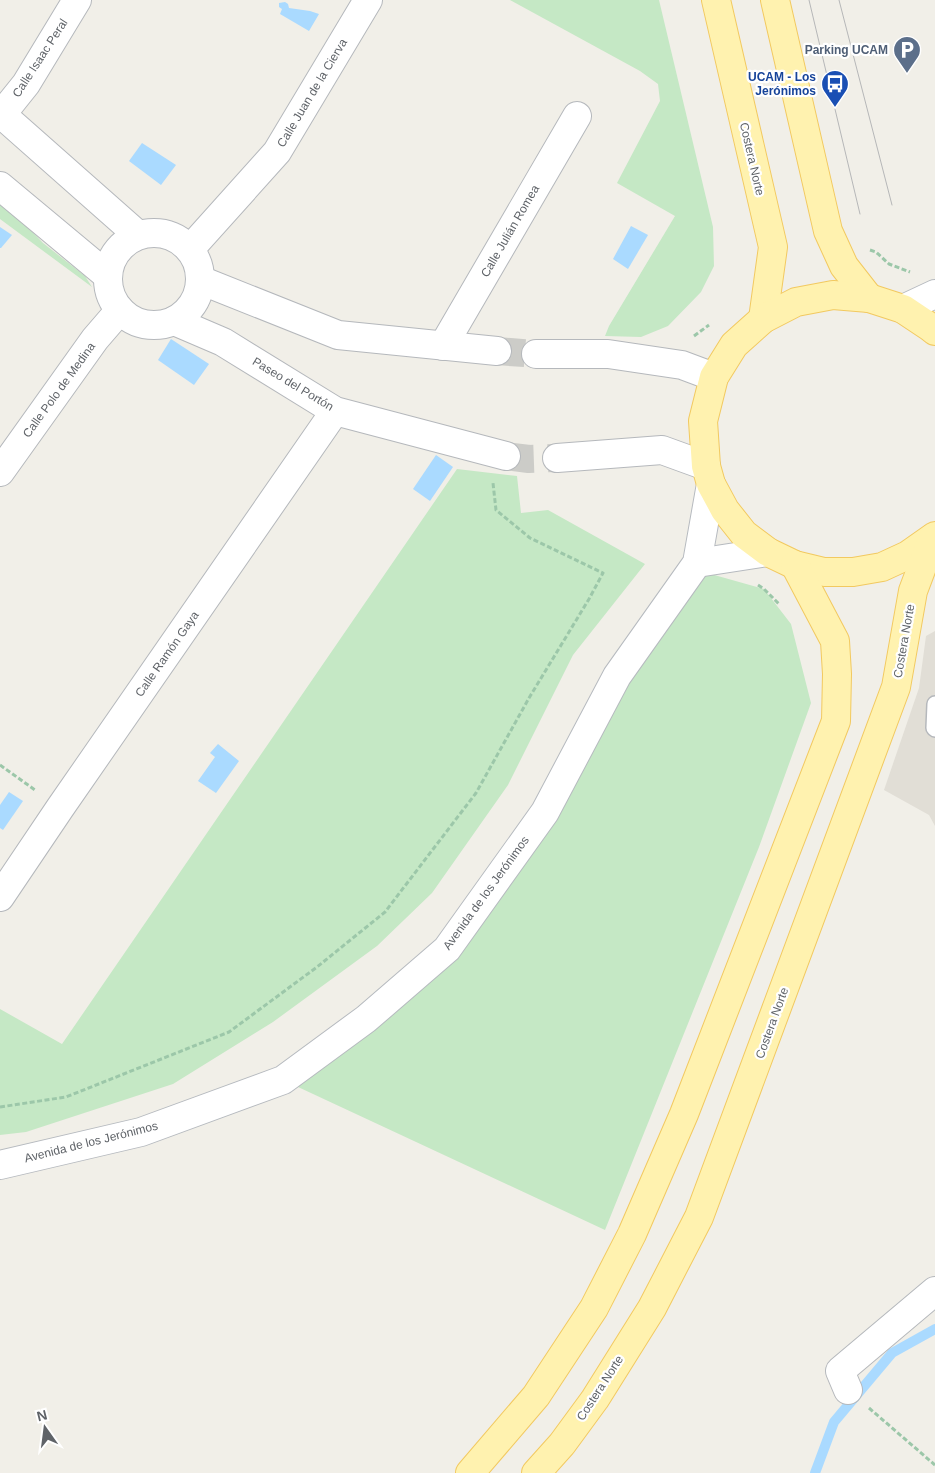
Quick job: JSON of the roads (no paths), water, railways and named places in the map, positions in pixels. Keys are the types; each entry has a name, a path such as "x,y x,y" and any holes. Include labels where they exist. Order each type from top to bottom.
{"main road":[{"name":"Costera Norte","path":"716,0 773,247 763,319"},
{"path":"775,0 828,231 844,266 870,298"},
{"name":"Costera Norte","path":"934,537 908,556 882,566 853,572 824,572 795,565 768,552 744,534 725,510 708,475 702,421 714,377 734,345 763,319 796,302 833,295 870,298 903,309 935,332"},
{"name":"Costera Norte","path":"536,1473 562,1444 595,1398 652,1308 699,1217 896,687 913,591 934,537"},
{"path":"470,1473 536,1396 594,1308 632,1234 684,1114 836,721 837,674 835,641 795,565"}],"street":[{"name":"Calle Isaac Peral","path":"1,114 26,84 77,0"},
{"name":"Calle Juan de la Cierva","path":"190,249 277,152 368,0"},
{"path":"1,114 138,235"},
{"name":"Calle Julián Romea","path":"443,346 577,116"},
{"path":"0,186 108,276"},
{"path":"152,232 166,234 179,239 190,249 200,269 200,280 199,292 186,312 174,321 145,324 131,319 120,310 108,289 108,276 110,263 116,251 126,241 138,235 152,232"},
{"path":"200,280 338,336 497,352"},
{"path":"903,309 935,294"},
{"name":"Calle Polo de Medina","path":"0,472 95,339 120,310"},
{"name":"Paseo del Portón","path":"174,321 223,342 336,411 497,453"},
{"path":"536,354 608,354 682,365 714,377"},
{"name":"Calle Ramón Gaya","path":"0,897 336,411"},
{"path":"557,458 662,450 708,475 697,563 768,552"},
{"name":"Avenida de los Jerónimos","path":"0,1165 140,1132 283,1080 366,1019 447,949 545,812 617,676 697,563"},
{"path":"857,1397 840,1370 935,1291"}],"lane":[{"path":"935,704 935,729"}],"water":[{"path":"285,2 289,8 319,14 309,31 280,14 282,9 279,7 279,3"},
{"path":"142,143 176,165 161,185 129,161"},
{"path":"631,226 648,235 628,269 613,259"},
{"path":"0,227 12,235 1,248 0,248"},
{"path":"171,339 209,364 194,385 158,360"},
{"path":"436,455 453,467 430,501 413,489"},
{"path":"218,744 239,761 216,793 198,781 215,757 210,753"},
{"path":"9,792 23,801 3,830 0,828 0,805"}],"waterway":[{"path":"815,1473 834,1422 892,1353 935,1329"}],"tunnel":[{"path":"497,351 536,354"},
{"path":"506,456 529,459 557,458"}],"tram line":[{"path":"809,0 860,214"},
{"path":"839,0 892,205"}],"place":[{"name":"Parking UCAM","path":"907,74"},
{"name":"UCAM - Los Jerónimos","path":"835,108"}]}
